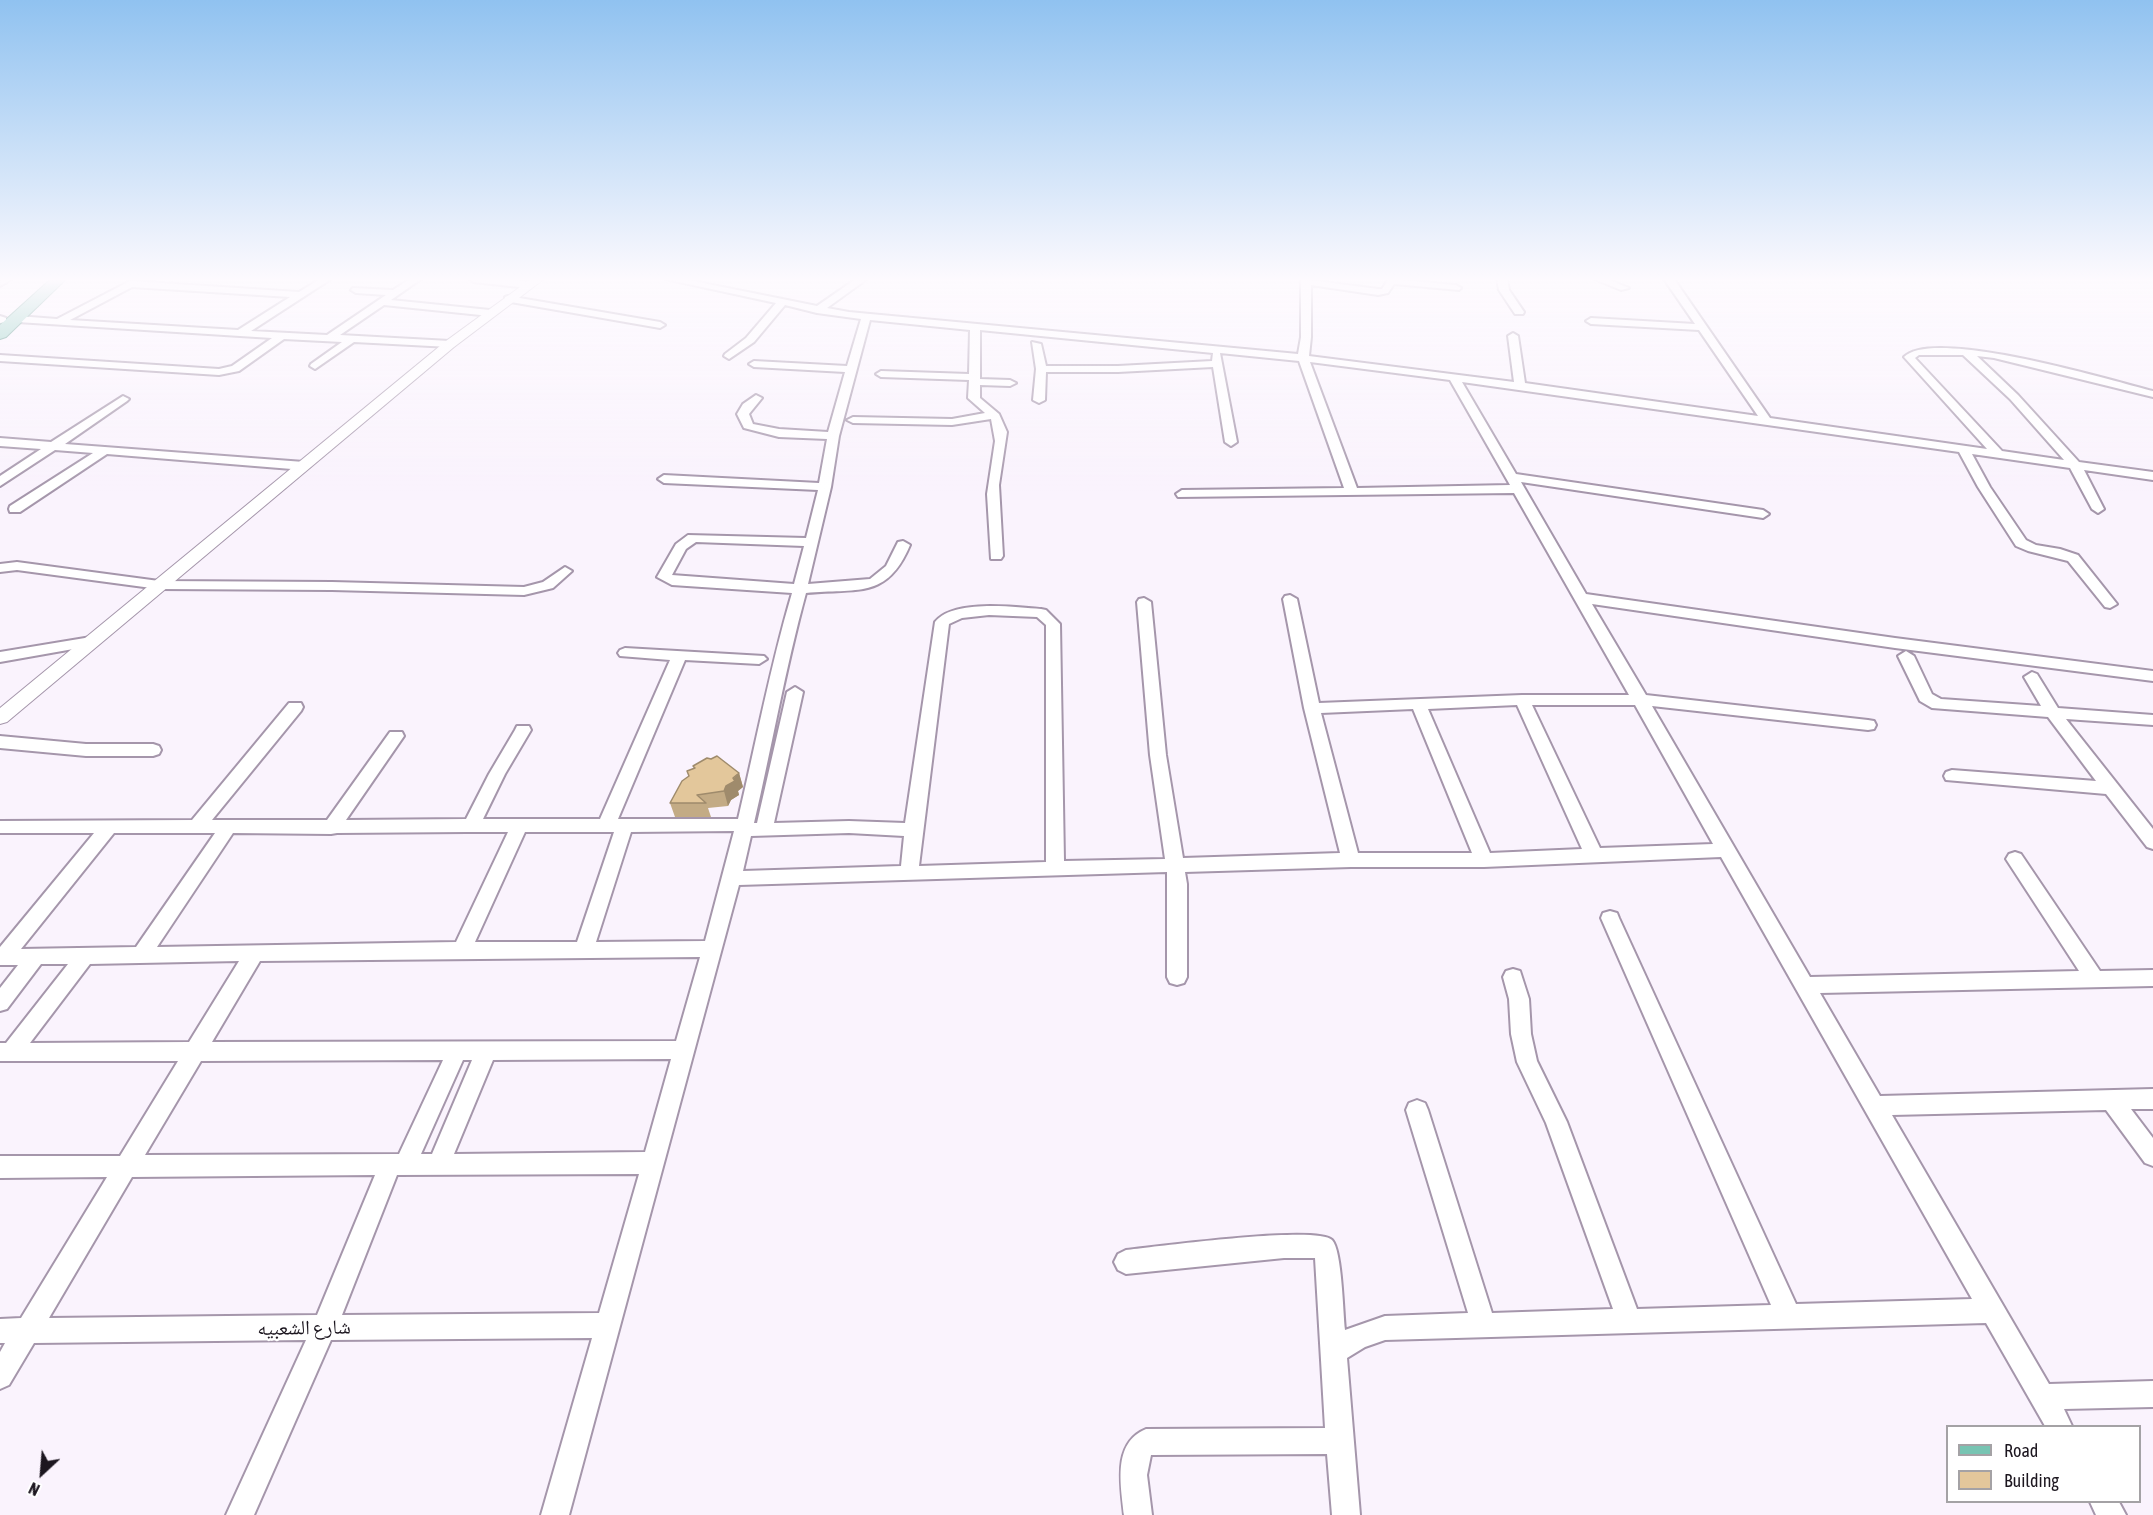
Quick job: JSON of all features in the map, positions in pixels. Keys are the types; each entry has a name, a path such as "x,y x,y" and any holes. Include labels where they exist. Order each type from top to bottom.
{"street":[{"path":"0,358 219,372 235,369 262,350"},
{"path":"315,366 337,350"},
{"path":"0,717 444,350"},
{"path":"729,356 737,350"},
{"path":"751,828 780,659 800,589 825,487 833,436 857,350"},
{"path":"974,350 974,398 981,407 994,415 1000,429 999,459 993,482 996,556"},
{"path":"1037,350 1041,369 1039,400"},
{"path":"1214,350 1231,442"},
{"path":"1229,350 1520,386 2153,476"},
{"path":"1304,350 1303,358 1352,492"},
{"path":"1515,350 1520,386"},
{"path":"1717,350 1767,420"},
{"path":"1998,454 1909,357 1917,352 1966,352 1994,355 2153,394"},
{"path":"1966,352 2014,397 2075,465 2098,509"},
{"path":"754,364 851,369"},
{"path":"1041,369 1149,368 1218,364"},
{"path":"880,374 1010,383"},
{"path":"1454,378 2058,1425"},
{"path":"756,398 747,406 743,414 748,426 778,433 833,436"},
{"path":"0,482 123,399"},
{"path":"852,420 952,422 994,415"},
{"path":"0,442 304,466"},
{"path":"0,454 16,443"},
{"path":"1964,449 1984,487 2021,543 2029,548 2065,554 2073,558 2110,604"},
{"path":"15,509 104,451"},
{"path":"664,479 825,487"},
{"path":"1182,494 1352,492 1515,483 1763,514"},
{"path":"811,542 693,538 681,547 664,577 672,581 800,589 873,582 884,578 895,564 903,545"},
{"path":"0,568 18,566 159,585 332,586 524,591 548,585 565,571"},
{"path":"1582,598 1895,643 2153,676"},
{"path":"1290,599 1312,708 1351,860"},
{"path":"1144,602 1158,755 1176,866 1179,907 1177,977"},
{"path":"909,873 942,622 955,614 1009,611 1041,613 1047,616 1053,624 1055,869"},
{"path":"0,657 91,642"},
{"path":"625,653 759,659"},
{"path":"584,950 615,827 680,655"},
{"path":"1906,656 1926,697 1933,703 2153,720"},
{"path":"2032,677 2053,713 2153,842"},
{"path":"555,1515 711,949 732,878 751,828 795,692"},
{"path":"1522,700 1594,855"},
{"path":"1312,708 1522,700 1640,700 1868,725"},
{"path":"1419,705 1484,860"},
{"path":"197,826 295,707"},
{"path":"471,827 497,774 523,730"},
{"path":"331,828 396,736"},
{"path":"0,742 86,750 153,750"},
{"path":"1952,776 2111,788"},
{"path":"141,955 228,826"},
{"path":"1,957 109,827"},
{"path":"462,950 519,827"},
{"path":"1,828 849,827 913,830"},
{"path":"732,878 1351,860 1484,860 1727,850"},
{"path":"2015,859 2095,979"},
{"path":"1610,918 1789,1317"},
{"path":"1,957 253,955 462,950 711,949"},
{"path":"0,1376 253,955"},
{"path":"0,1003 36,956"},
{"path":"6,1052 85,956"},
{"path":"1513,977 1519,999 1523,1048 1527,1062 1556,1122 1630,1322"},
{"path":"1804,986 2095,979 2150,981"},
{"path":"240,1515 398,1165 457,1050"},
{"path":"438,1164 487,1050"},
{"path":"6,1052 684,1050"},
{"path":"1874,1106 2153,1099"},
{"path":"2111,1100 2153,1156"},
{"path":"1417,1110 1484,1326"},
{"path":"0,1167 653,1163"},
{"path":"1126,1262 1284,1246 1318,1244 1322,1246 1326,1251 1346,1515"},
{"path":"1334,1352 1367,1333 1385,1328 1992,1311"},
{"name":"شارع الشعبيه","path":"0,1331 609,1325"},
{"path":"2042,1398 2153,1394"},
{"path":"1138,1515 1134,1461 1137,1449 1146,1442 1340,1441"}],"building":[{"path":"717,756 739,773 733,778 735,781 726,786 724,791 697,795 706,803 670,803 682,781 689,776 687,771 695,768 693,766 707,758"}]}
